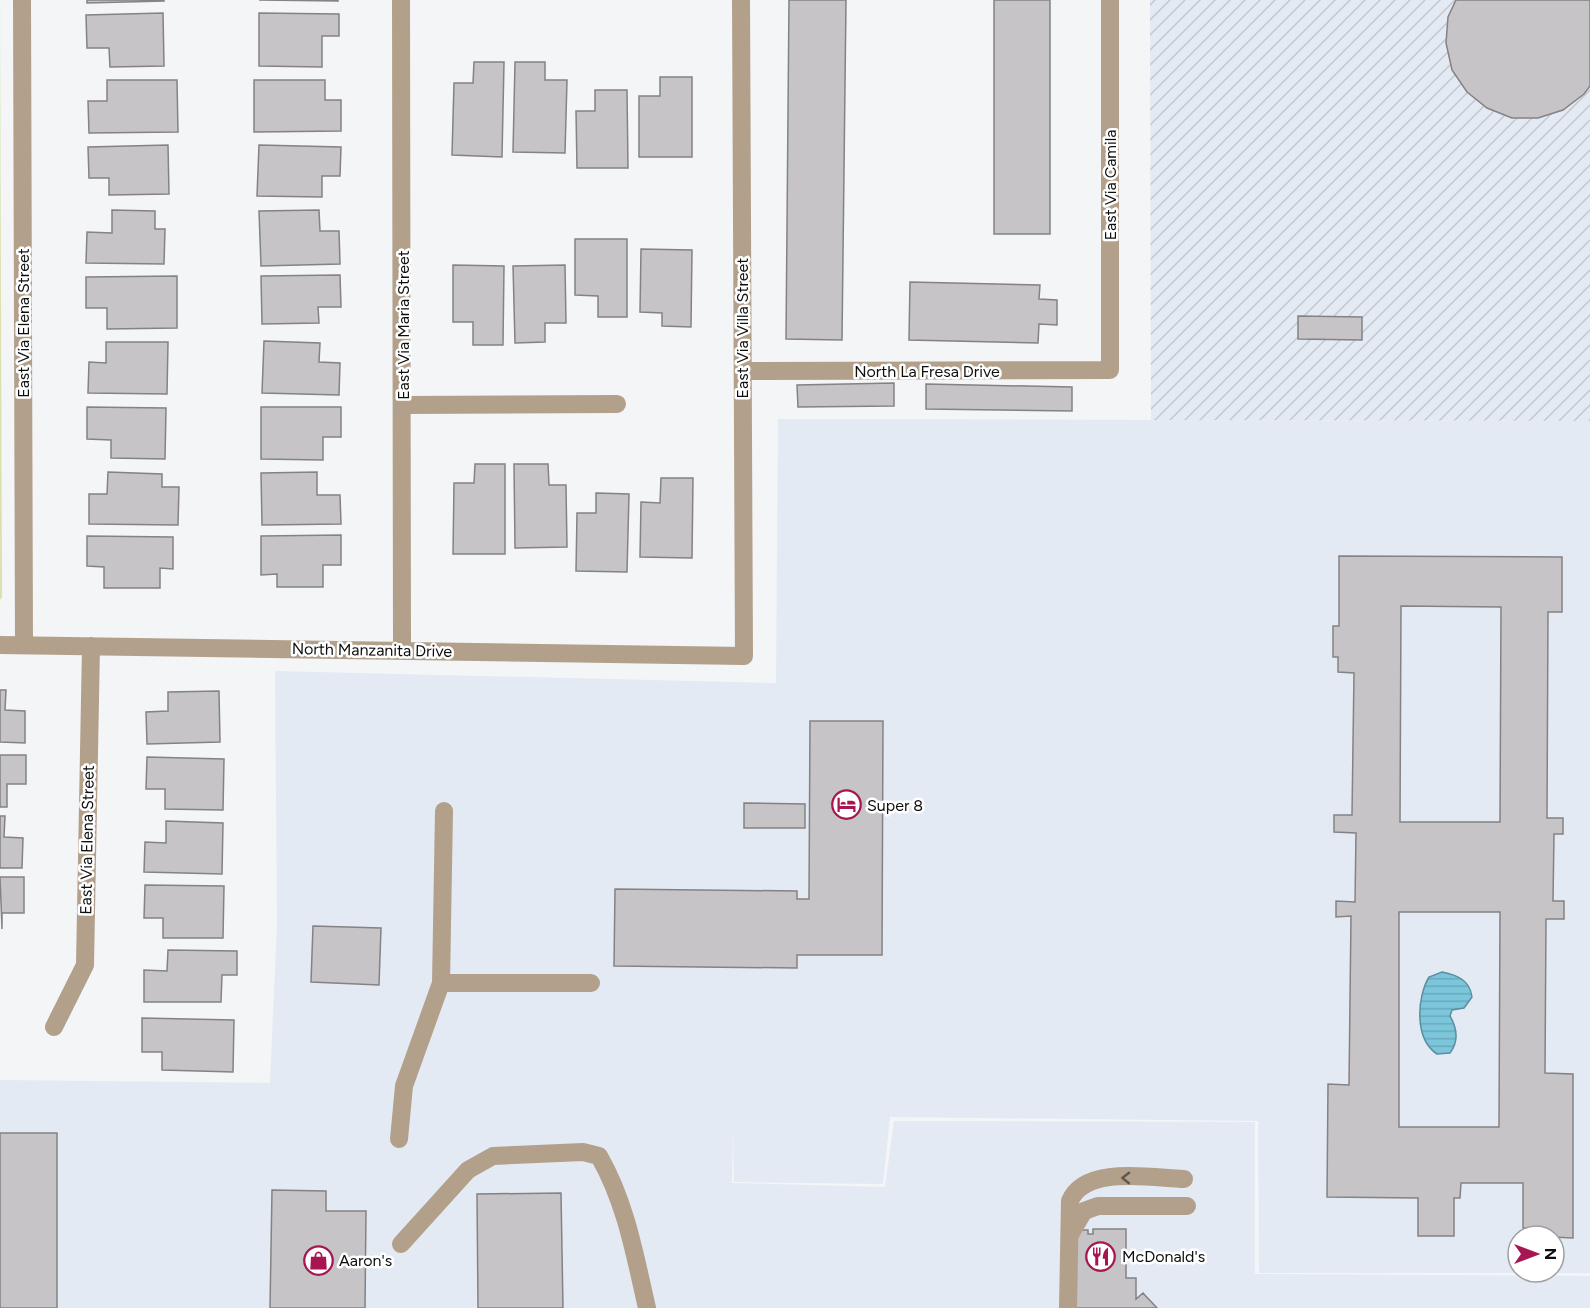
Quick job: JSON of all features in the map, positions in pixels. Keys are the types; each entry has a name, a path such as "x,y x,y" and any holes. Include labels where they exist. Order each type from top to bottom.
{"street":[{"name":"East Via Elena Street","path":"21,0 24,645"},
{"name":"East Via Maria Street","path":"401,0 402,651"},
{"name":"East Via Villa Street","path":"741,0 744,656"},
{"name":"East Via Camila","path":"1110,0 1110,370"},
{"name":"North La Fresa Drive","path":"743,371 1110,370"},
{"path":"403,405 617,404"},
{"name":"North Manzanita Drive","path":"0,645 744,656"},
{"name":"East Via Elena Street","path":"54,1028 85,965 91,646"},
{"path":"399,1139 404,1086 441,983 444,812"},
{"path":"441,983 591,983"},
{"path":"401,1244 468,1170 493,1156 583,1152 599,1156 614,1182 623,1210 647,1308"},
{"path":"1068,1308 1070,1201 1074,1191 1086,1182 1102,1177 1184,1179"},
{"path":"1070,1235 1084,1211 1098,1206 1187,1206"}],"shaded area":[{"path":"1150,0 1590,0 1590,421 1151,420"},
{"path":"778,419 1590,421 1590,1273 1566,1273 1566,1224 1506,1224 1506,1273 1259,1273 1258,1121 890,1117 883,1184 734,1182 733,1130 732,1183 885,1187 894,1121 1255,1122 1255,1274 1506,1275 1506,1284 1566,1284 1566,1276 1590,1276 1590,1308 0,1308 0,1080 270,1083 277,925 275,671 776,683"}],"green space":[{"path":"0,0 2,597 0,600"}],"water":[{"path":"1442,972 1466,982 1472,997 1464,1008 1452,1010 1450,1016 1456,1034 1455,1044 1450,1053 1437,1054 1424,1038 1420,1006 1429,977"}],"building":[{"path":"87,0 164,0 164,1 87,3"},
{"path":"259,0 338,0 338,1"},
{"path":"789,0 846,0 842,340 786,339"},
{"path":"994,0 1050,0 1050,234 994,234"},
{"path":"1456,0 1590,0 1590,86 1584,94 1563,110 1538,118 1512,118 1487,108 1467,92 1452,70 1446,43 1448,17"},
{"path":"163,13 164,66 110,67 109,48 87,48 86,15"},
{"path":"259,13 339,14 339,36 322,36 322,67 259,66"},
{"path":"474,62 504,62 502,157 452,155 454,83 473,83"},
{"path":"515,62 545,62 545,80 567,80 565,153 513,152"},
{"path":"660,77 692,77 692,157 639,157 639,96 660,96"},
{"path":"107,80 177,80 178,132 89,133 88,101 107,101"},
{"path":"254,80 325,80 325,100 341,100 341,131 254,132"},
{"path":"595,90 627,90 628,168 577,168 576,111 595,111"},
{"path":"168,145 169,194 109,195 109,178 89,178 88,147"},
{"path":"259,145 341,147 340,176 322,176 322,197 257,196"},
{"path":"112,210 155,211 155,229 165,229 164,264 86,263 87,232 112,233"},
{"path":"319,210 320,231 339,231 340,264 261,266 259,211"},
{"path":"575,239 627,239 627,317 598,317 598,296 575,295"},
{"path":"641,249 692,250 691,327 662,326 662,313 640,312"},
{"path":"453,265 504,266 503,345 473,345 473,322 453,322"},
{"path":"565,265 566,323 545,323 545,342 515,343 513,266"},
{"path":"340,275 341,307 318,307 319,323 262,324 261,276"},
{"path":"177,276 177,328 107,329 107,308 86,308 86,277"},
{"path":"910,282 1040,285 1039,299 1057,300 1057,325 1039,324 1038,343 909,340"},
{"path":"1298,316 1362,317 1362,340 1298,339"},
{"path":"264,341 320,343 319,362 340,363 339,395 262,393"},
{"path":"106,342 168,342 167,394 88,393 89,362 106,363"},
{"path":"894,383 894,406 798,407 797,385"},
{"path":"926,384 1072,387 1072,411 926,409"},
{"path":"87,407 166,408 165,459 111,458 111,440 87,439"},
{"path":"261,407 341,407 341,437 323,437 323,460 261,459"},
{"path":"475,464 505,464 505,554 453,554 454,483 474,483"},
{"path":"514,464 548,464 549,485 566,485 567,547 515,548"},
{"path":"108,472 162,474 162,487 179,487 178,525 89,524 89,494 107,494"},
{"path":"317,472 317,495 340,495 341,524 262,525 261,473"},
{"path":"661,478 693,478 692,558 640,557 641,502 660,503"},
{"path":"596,493 629,494 627,572 576,571 577,513 596,513"},
{"path":"341,535 341,565 323,565 323,587 277,587 277,574 261,575 261,536"},
{"path":"87,536 173,537 173,569 160,568 160,588 104,588 104,567 87,566"},
{"path":"1339,556 1562,557 1562,612 1548,612 1547,818 1563,818 1563,834 1554,834 1553,901 1564,901 1564,919 1546,919 1545,1073 1573,1074 1573,1238 1566,1238 1566,1224 1523,1224 1523,1183 1461,1183 1460,1198 1454,1198 1454,1236 1418,1236 1418,1198 1327,1197 1328,1084 1349,1085 1351,916 1336,917 1336,901 1355,902 1356,833 1334,832 1334,815 1352,815 1354,673 1338,672 1338,657 1333,657 1333,626 1339,626","holes":["1401,606 1501,607 1500,822 1400,822","1399,912 1500,912 1499,1127 1399,1127"]},
{"path":"0,690 6,690 5,710 25,711 25,743 0,742"},
{"path":"219,691 220,742 147,744 146,712 168,711 168,692"},
{"name":"Super 8","path":"810,721 883,721 882,955 797,955 797,968 614,966 615,889 797,891 797,899 809,899"},
{"path":"0,755 26,755 26,784 7,784 7,807 0,807"},
{"path":"147,757 224,759 223,810 165,809 165,789 146,789"},
{"path":"744,803 805,804 805,828 744,828"},
{"path":"0,816 5,816 4,837 23,838 22,868 0,868"},
{"path":"166,821 223,823 222,874 144,872 145,842 166,843"},
{"path":"0,877 24,877 24,913 2,913 2,929"},
{"path":"145,885 224,886 223,938 163,938 163,918 144,918"},
{"path":"313,926 381,928 379,985 311,982"},
{"path":"168,950 237,951 237,975 222,975 221,1002 144,1002 144,970 167,971"},
{"path":"142,1018 234,1020 233,1072 162,1070 162,1052 142,1052"},
{"path":"0,1133 57,1133 57,1308 0,1308"},
{"name":"Aaron's","path":"272,1190 326,1191 326,1211 366,1211 365,1308 270,1308"},
{"path":"561,1193 563,1308 478,1308 477,1194"},
{"name":"McDonald's","path":"1093,1229 1126,1229 1126,1278 1136,1278 1136,1299 1143,1293 1157,1308 1075,1308 1076,1234 1080,1230 1088,1230 1088,1234 1093,1234"}],"place":[{"name":"Super 8","path":"846,805"},
{"name":"McDonald's","path":"1101,1256"},
{"name":"Aaron's","path":"318,1260"}]}
